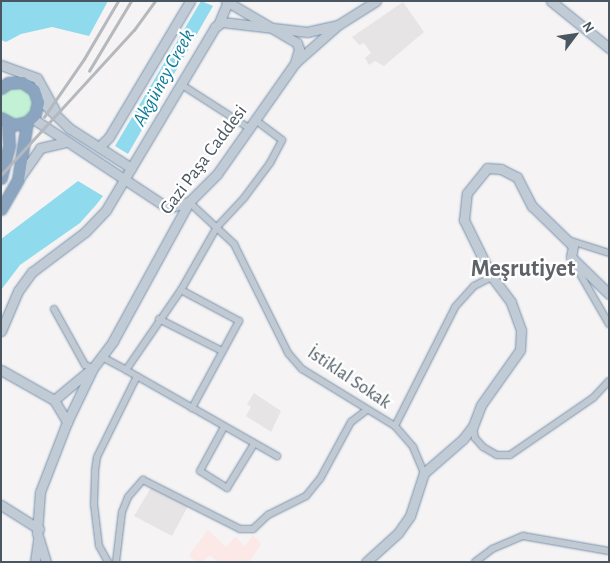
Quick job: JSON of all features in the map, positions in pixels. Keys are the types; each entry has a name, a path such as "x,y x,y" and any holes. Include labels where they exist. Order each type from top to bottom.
{"highway":[{"path":"1,78 28,85 37,96 38,108 29,120 18,179 1,209"},
{"path":"1,88 14,82"},
{"path":"1,178 10,144 3,120 29,120"}],"street":[{"path":"99,147 109,137 190,1"},
{"name":"Gazi Paşa Caddesi","path":"38,540 40,492 67,422 93,368 102,356 189,202 217,174 294,64 338,25 376,1"},
{"path":"551,1 609,48"},
{"path":"1,331 18,291 32,272 101,215 218,25 227,2 271,26 297,43 299,49 294,64"},
{"path":"218,25 222,22 271,26 307,32 338,25"},
{"path":"1,64 37,78 69,128"},
{"path":"182,85 249,128"},
{"path":"37,96 69,128 131,168"},
{"path":"29,120 168,208 189,202"},
{"path":"126,370 159,319 181,290 217,227 244,198 282,140 255,120"},
{"path":"18,179 40,148 65,142"},
{"path":"370,561 410,516 424,473 451,451 473,426 481,405 520,350 521,330 511,302 492,277 464,220 467,193 487,168 500,169 517,177 532,206 573,246 571,257 582,282 609,324"},
{"name":"İstiklal Sokak","path":"189,202 234,244 288,353 302,369 395,426 413,447 424,473"},
{"path":"565,239 609,253"},
{"path":"571,257 609,294"},
{"path":"395,426 455,307 474,286 492,277"},
{"path":"181,290 239,321 192,408"},
{"path":"54,309 85,365 93,368"},
{"path":"159,319 222,351"},
{"path":"102,356 276,456"},
{"path":"54,400 93,368"},
{"path":"1,370 54,400 67,422"},
{"path":"108,562 98,540 93,493 97,457 137,376"},
{"path":"473,426 475,438 483,447 497,455 510,455 593,398 609,381"},
{"path":"116,562 122,512 134,488 143,480 240,529 253,529 268,515 306,496 320,479 351,422 367,410"},
{"path":"224,427 200,471 227,488 254,444"},
{"path":"1,505 38,526 52,562"},
{"path":"475,562 492,549 523,536 609,551"},
{"path":"35,562 38,540"},
{"path":"38,540 46,562"}],"shaded area":[{"path":"403,2 424,32 384,66 375,61 369,65 365,58 371,53 364,43 359,45 352,37"},
{"path":"254,393 281,411 271,432 246,416 251,407 247,404"},
{"path":"152,486 188,506 172,536 134,516"},
{"path":"208,530 226,547 235,537 245,546 253,535 261,544 249,562 218,562 210,555 202,562 196,562 189,555"}],"green space":[{"path":"15,85 30,91 35,107 20,121 1,113 1,93"}],"water":[{"path":"1,1 108,1 89,36 52,27 21,34 6,42 1,40"},
{"name":"Akgüney Creek","path":"201,1 213,6 128,154 115,146"},
{"path":"78,181 103,196 80,223 20,265 1,290 1,239"}],"railway":[{"path":"44,117 84,59 118,1"},
{"path":"89,71 131,1"},
{"path":"1,175 134,30 155,1"}],"district":[{"name":"Meşrutiyet","path":"523,270"}]}
